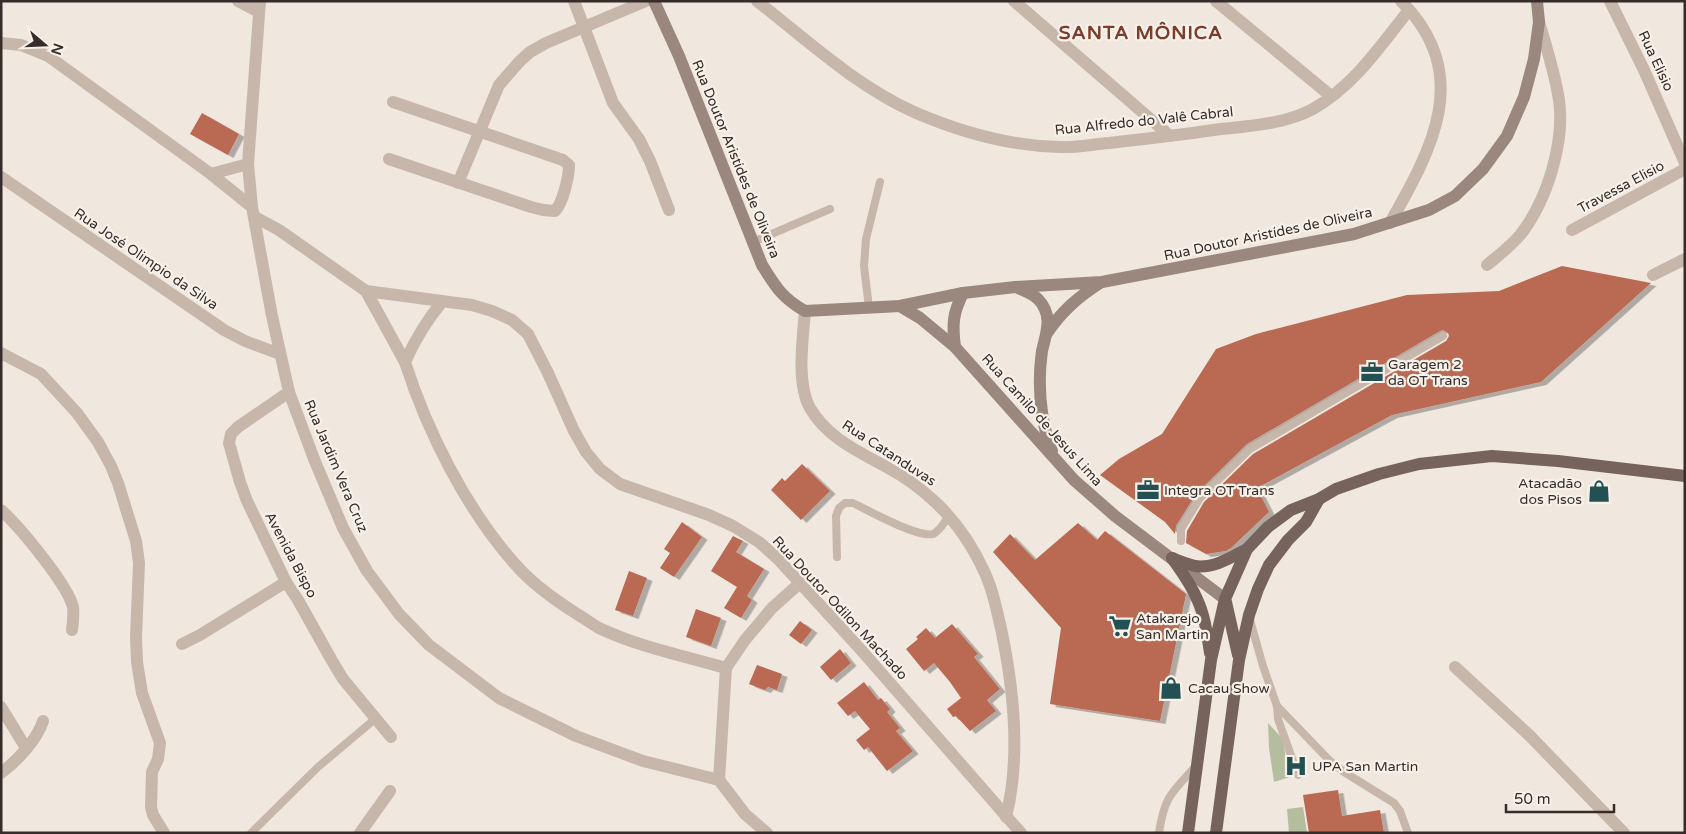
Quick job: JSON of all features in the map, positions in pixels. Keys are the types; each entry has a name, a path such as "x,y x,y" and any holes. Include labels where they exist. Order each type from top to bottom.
{"main road":[{"name":"Rua Doutor Aristídes de Oliveira","path":"654,1 679,56 762,265 778,291 792,303 805,310 900,306 963,293 1015,287 1102,282 1354,234 1429,210 1455,196 1488,162 1507,136 1524,97 1534,59 1539,22 1537,1"},
{"name":"Rua Doutor Aristídes de Oliveira","path":"1048,333 1054,322 1075,300 1102,282"},
{"path":"1015,287 1039,300 1048,321 1048,333 1042,351 1041,395 1047,440 1056,461"},
{"path":"955,346 952,327 956,308 963,293"},
{"path":"900,306 920,318 955,346"},
{"name":"Rua Camilo de Jesus Lima","path":"955,346 1056,461 1094,499 1225,599"},
{"path":"1172,558 1196,566 1222,562 1247,549 1268,527 1291,510 1319,499 1336,489 1378,474 1419,464 1492,456 1558,461 1685,476"},
{"path":"1216,833 1239,660 1249,615 1269,565 1288,540 1306,522 1319,499"},
{"path":"1188,833 1211,660 1225,599 1247,549"},
{"path":"1172,558 1197,598 1205,622 1211,660"},
{"path":"1225,599 1239,660"}],"street":[{"path":"238,1 260,6"},
{"path":"574,1 613,103 639,139 650,161 669,210"},
{"path":"458,183 499,85 519,62 530,52 546,43 646,1"},
{"name":"Rua Alfredo do Valê Cabral","path":"757,1 842,70 877,94 914,112 960,130 1008,142 1061,148 1170,136 1284,120 1312,109 1360,72 1405,5"},
{"path":"1014,1 1170,136"},
{"path":"1216,1 1331,96"},
{"name":"Rua Elisio","path":"1610,1 1644,70 1685,163"},
{"path":"1390,223 1416,177 1433,134 1442,90 1440,69 1429,39 1405,5"},
{"name":"Rua Jardim Vera Cruz","path":"260,6 248,164 253,212 289,392 343,528 367,571 399,614 429,645 499,698 576,736 643,761 719,780"},
{"path":"1487,265 1508,249 1522,233 1532,217 1544,194 1558,143 1560,128 1559,102 1554,71 1539,22"},
{"name":"Rua Doutor Odilon Machado","path":"1,43 21,45 48,56 211,174 253,212 366,291 472,305 512,320 528,334 548,372 574,431 586,452 600,469 620,484 709,515 733,526 758,542 778,559 862,651 1020,833"},
{"path":"389,159 543,210 554,210 560,204 569,172 569,165 566,161 393,102"},
{"path":"211,174 248,164"},
{"name":"Travessa Elisio","path":"1572,230 1685,169"},
{"name":"Rua José Olimpio da Silva","path":"1,177 224,330 245,341 280,354"},
{"path":"1653,276 1685,259"},
{"path":"366,291 405,362 421,408 459,484 485,527 515,565 554,599 599,628 639,643 726,668"},
{"path":"405,362 415,339 442,302"},
{"name":"Rua Catanduvas","path":"805,310 803,381 809,406 819,421 840,441 893,470 933,500 974,552 985,572 995,599 1012,700 1014,740 1012,781 1006,817"},
{"path":"1,353 41,374 77,413 98,442 118,483 136,540 140,563 136,637 137,662 142,693 160,743 158,759 152,772 151,807 153,815 164,833"},
{"name":"Avenida Bispo","path":"289,392 238,427 231,434 229,443 247,501 286,582 343,679 391,737"},
{"path":"1,510 28,540 63,587 74,614 72,630"},
{"path":"182,644 286,582"},
{"path":"767,833 745,814 719,780 726,668 744,640 772,608 800,583"},
{"path":"1455,667 1529,735 1624,833"},
{"path":"1,707 26,748"},
{"path":"1,773 26,748 40,730 43,722"},
{"path":"360,833 390,791"}],"lane":[{"path":"869,308 864,266 866,239 880,182"},
{"path":"753,242 830,209"},
{"path":"1181,541 1181,529 1200,498 1250,449 1443,336"},
{"path":"837,557 836,516 839,508 845,503 853,504 924,534 934,533 942,527 948,517"},
{"path":"1249,615 1278,706 1278,719 1298,774"},
{"path":"1278,706 1330,761 1344,772 1394,803 1400,811 1408,833"},
{"path":"251,833 318,767 375,718"},
{"path":"1159,833 1166,802 1172,792 1197,765"}],"green space":[{"path":"1268,723 1282,738 1290,777 1274,782 1269,748"},
{"path":"1303,807 1307,833 1289,833 1287,809"}],"building":[{"path":"202,113 239,134 228,155 190,134"},
{"path":"1562,266 1651,283 1541,382 1392,415 1257,488 1269,512 1226,551 1206,554 1186,543 1187,531 1204,502 1253,454 1446,341 1449,336 1448,333 1443,330 1440,331 1247,444 1196,494 1176,526 1175,534 1165,522 1100,475 1119,459 1162,434 1216,349 1256,334 1407,295 1499,291"},
{"path":"802,464 830,491 801,520 771,490 782,478 785,481"},
{"path":"682,522 702,537 674,577 660,568 670,553 664,549"},
{"path":"1078,523 1097,540 1105,531 1186,594 1160,721 1050,704 1061,628 993,552 1010,534 1035,560"},
{"path":"733,536 743,541 736,552 764,569 747,596 752,600 741,618 724,608 737,587 711,571"},
{"path":"629,571 647,578 633,616 615,610"},
{"path":"696,609 721,618 711,646 686,637"},
{"path":"800,621 812,630 801,644 789,635"},
{"path":"952,624 978,654 974,657 1000,689 987,700 996,711 970,731 956,716 953,717 947,709 961,698 950,682 934,663 924,671 906,649 918,639 916,637 926,628 935,638"},
{"path":"840,649 851,663 831,680 820,667"},
{"path":"757,665 782,674 777,690 768,687 765,690 749,684"},
{"path":"864,682 878,700 881,698 890,709 887,712 900,728 896,731 913,751 887,771 868,747 864,750 856,740 870,729 855,711 848,716 837,703"},
{"path":"1338,790 1342,816 1380,810 1384,833 1309,833 1303,795"}],"place":[{"name":"Garagem 2 da OT Trans","path":"1372,372"},
{"name":"Integra OT Trans","path":"1148,490"},
{"name":"Atacadão dos Pisos","path":"1599,491"},
{"name":"Atakarejo San Martin","path":"1120,626"},
{"name":"Cacau Show","path":"1171,688"},
{"name":"UPA San Martin","path":"1296,766"}],"district":[{"name":"SANTA MÔNICA","path":"1141,33"}]}
